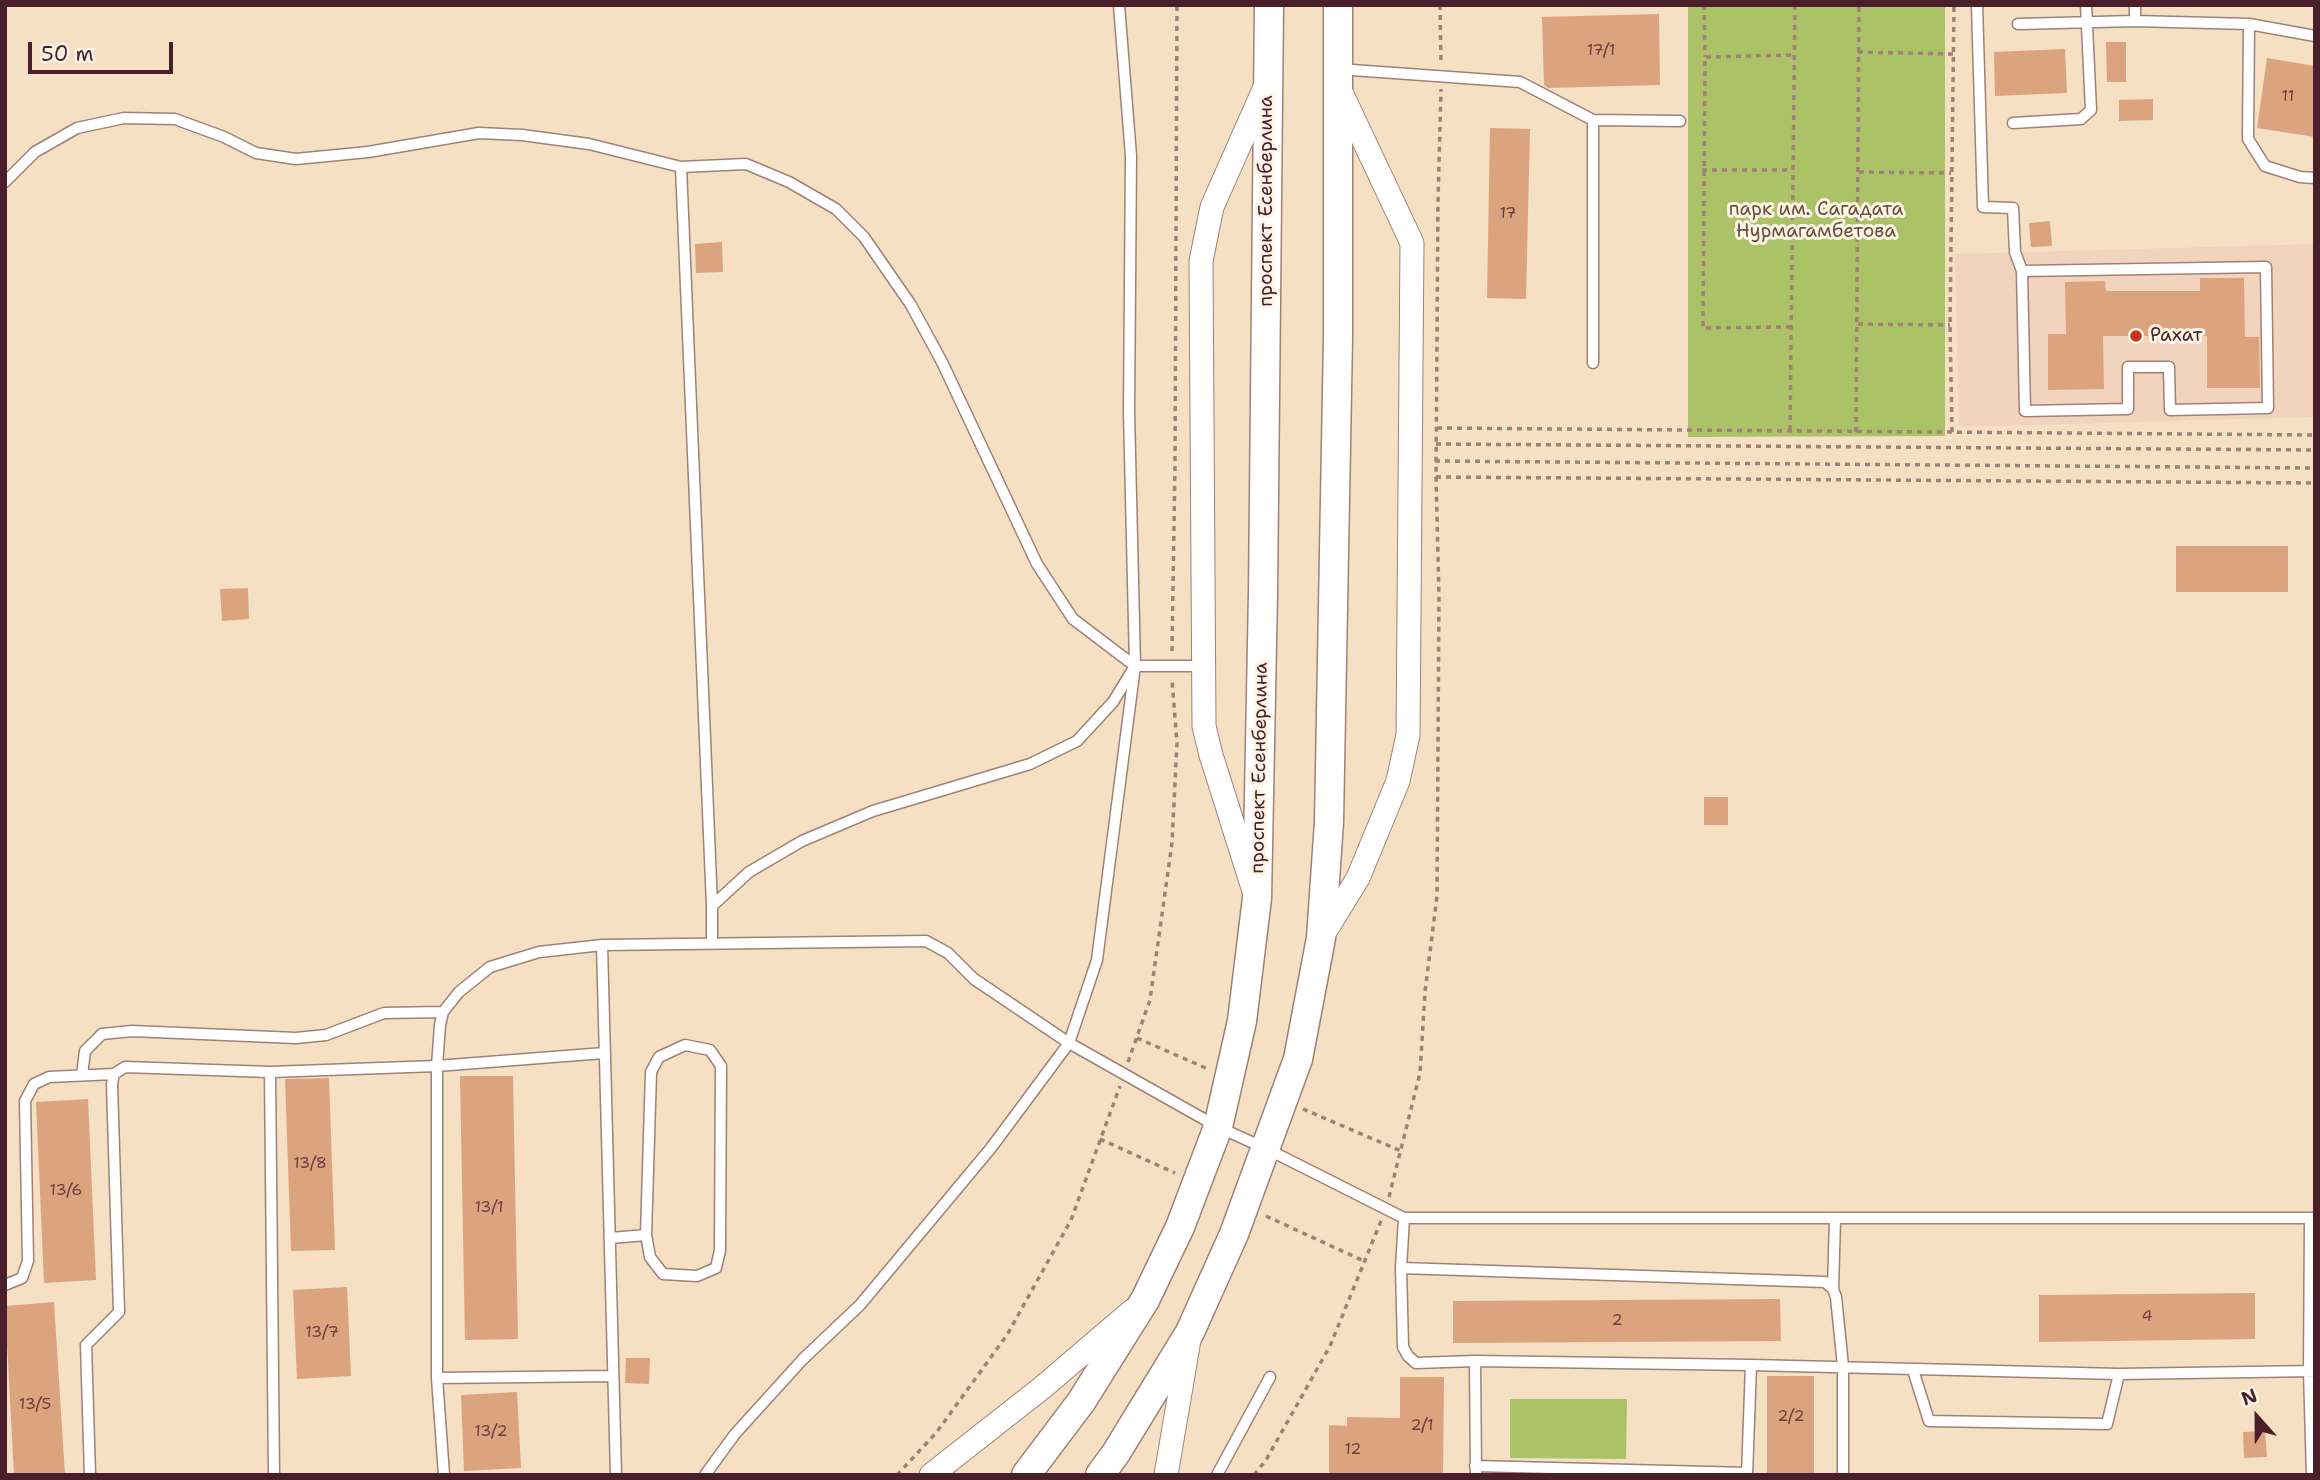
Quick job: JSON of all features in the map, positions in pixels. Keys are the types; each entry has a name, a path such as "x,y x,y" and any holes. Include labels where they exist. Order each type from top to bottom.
{"street":[{"name":"проспект Есенберлина","path":"1026,1475 1081,1402 1145,1300 1180,1227 1218,1127 1242,1021 1257,898 1264,579 1269,5"},
{"path":"1100,1475 1191,1332 1245,1206 1298,1059 1321,938 1330,808 1338,337 1338,78 1343,13"},
{"path":"1321,938 1358,878 1398,781 1408,734 1412,243 1338,78"},
{"path":"1257,898 1203,726 1201,261 1212,206 1267,82"},
{"path":"931,1475 1043,1387 1145,1300"},
{"path":"1166,1475 1191,1332"}],"lane":[{"path":"705,1475 735,1434 803,1359 860,1305 992,1147 1069,1042 1097,960 1135,666 1129,412 1131,156 1119,5"},
{"path":"1977,5 1983,207 2013,208 2015,252 2022,271 2025,411 2128,409 2128,367 2169,366 2170,410 2268,408 2266,267 2022,271"},
{"path":"2013,123 2081,120 2091,110 2086,5"},
{"path":"2135,5 2135,21"},
{"path":"2018,24 2135,21 2249,24 2315,36"},
{"path":"2249,24 2248,139 2265,166 2300,177 2315,178"},
{"path":"1338,78 1520,82 1593,120 1680,121"},
{"path":"5,182 35,152 78,128 124,118 174,119 256,152 296,159 368,152 479,133 522,135 589,144 681,167 746,164 789,182 836,209 864,237 911,305 1037,564 1073,619 1135,666 1204,666"},
{"path":"1593,120 1593,363"},
{"path":"681,167 712,944"},
{"path":"712,906 748,872 802,841 873,811 1030,764 1077,741 1113,702 1135,666"},
{"path":"444,1475 437,1378 437,1066 443,1012 460,992 490,967 539,952 602,946 926,941 948,953 974,979 1069,1042 1124,1074 1218,1127 1404,1218 2312,1218 2312,1475"},
{"path":"602,946 616,1475"},
{"path":"82,1075 85,1051 102,1034 132,1031 296,1038 326,1035 384,1013 443,1012"},
{"path":"685,1045 710,1051 721,1066 720,1250 716,1268 697,1276 663,1274 650,1257 646,1235 651,1072 659,1057 685,1045"},
{"path":"5,1285 22,1278 28,1261 25,1101 34,1084 49,1077 114,1074 125,1068 270,1072 437,1066 604,1053"},
{"path":"270,1072 274,1475"},
{"path":"89,1475 86,1345 119,1312 112,1084 114,1074"},
{"path":"1404,1218 1401,1268 1403,1347 1416,1363 1475,1361 1843,1366 2119,1374 2312,1371"},
{"path":"1835,1219 1833,1289 1843,1366 1843,1475"},
{"path":"611,1238 646,1235"},
{"path":"1401,1268 1825,1282 1833,1289"},
{"path":"1475,1361 1475,1471 1747,1474 1751,1365"},
{"path":"1913,1370 1929,1421 2107,1424 2119,1374"},
{"path":"437,1378 612,1376"},
{"path":"1217,1475 1270,1377"}],"path":[{"path":"897,1475 936,1433 1007,1335 1071,1220 1150,1000 1172,843 1177,743 1172,666 1177,5"},
{"path":"1704,5 1703,328 1791,327"},
{"path":"1790,431 1795,5"},
{"path":"1856,432 1858,5"},
{"path":"1952,432 1950,325 1954,5"},
{"path":"1858,52 1953,54"},
{"path":"1704,57 1795,55"},
{"path":"1702,170 1792,170"},
{"path":"1859,172 1951,173"},
{"path":"1857,324 1950,325"},
{"path":"1437,428 2315,435"},
{"path":"1436,444 2315,450"},
{"path":"1410,463 1450,461 2315,468"},
{"path":"1436,477 2315,483"},
{"path":"1137,1038 1229,1078"},
{"path":"1283,1101 1401,1151"},
{"path":"1101,1139 1197,1183"},
{"path":"1245,1206 1366,1262"}],"shaded area":[{"name":"Рахат","path":"2315,244 2315,417 1959,427 1955,254"}],"green space":[{"name":"парк им. Сагадата Нурмагамбетова","path":"1688,5 1945,5 1945,436 1688,437"},
{"path":"1510,1399 1627,1399 1626,1459 1510,1458"}],"building":[{"path":"1659,14 1660,85 1548,88 1544,85 1542,17"},
{"path":"2106,42 2126,42 2126,82 2107,82"},
{"path":"2065,49 2067,93 1995,96 1994,52"},
{"path":"2267,58 2315,66 2315,137 2257,128"},
{"path":"2153,99 2153,120 2119,121 2119,100"},
{"path":"1490,128 1530,129 1526,299 1487,298"},
{"path":"2050,221 2052,246 2031,247 2029,223"},
{"path":"722,242 723,272 696,273 695,244"},
{"path":"2200,278 2244,278 2245,337 2259,337 2260,388 2207,388 2207,336 2103,336 2104,389 2048,390 2048,334 2066,334 2065,282 2105,281 2106,291 2200,291"},
{"path":"2176,546 2288,546 2288,592 2176,592"},
{"path":"248,588 249,619 222,621 220,589"},
{"path":"1704,797 1728,797 1728,825 1704,825"},
{"path":"460,1076 513,1076 518,1339 465,1340"},
{"path":"329,1078 335,1250 291,1251 285,1079"},
{"path":"88,1099 96,1280 44,1283 36,1102"},
{"path":"347,1287 351,1376 297,1379 293,1290"},
{"path":"2255,1293 2255,1339 2039,1342 2039,1295"},
{"path":"1780,1299 1781,1341 1453,1343 1453,1301"},
{"path":"54,1302 65,1475 14,1475 5,1306"},
{"path":"626,1358 650,1358 649,1384 625,1383"},
{"path":"1767,1376 1814,1376 1814,1475 1767,1475"},
{"path":"1400,1377 1444,1377 1443,1475 1329,1475 1329,1425 1347,1426 1347,1417 1400,1418"},
{"path":"517,1392 521,1468 464,1471 461,1395"},
{"path":"2265,1431 2267,1457 2244,1458 2243,1432"}],"place":[{"name":"Рахат","path":"2136,336"}]}
